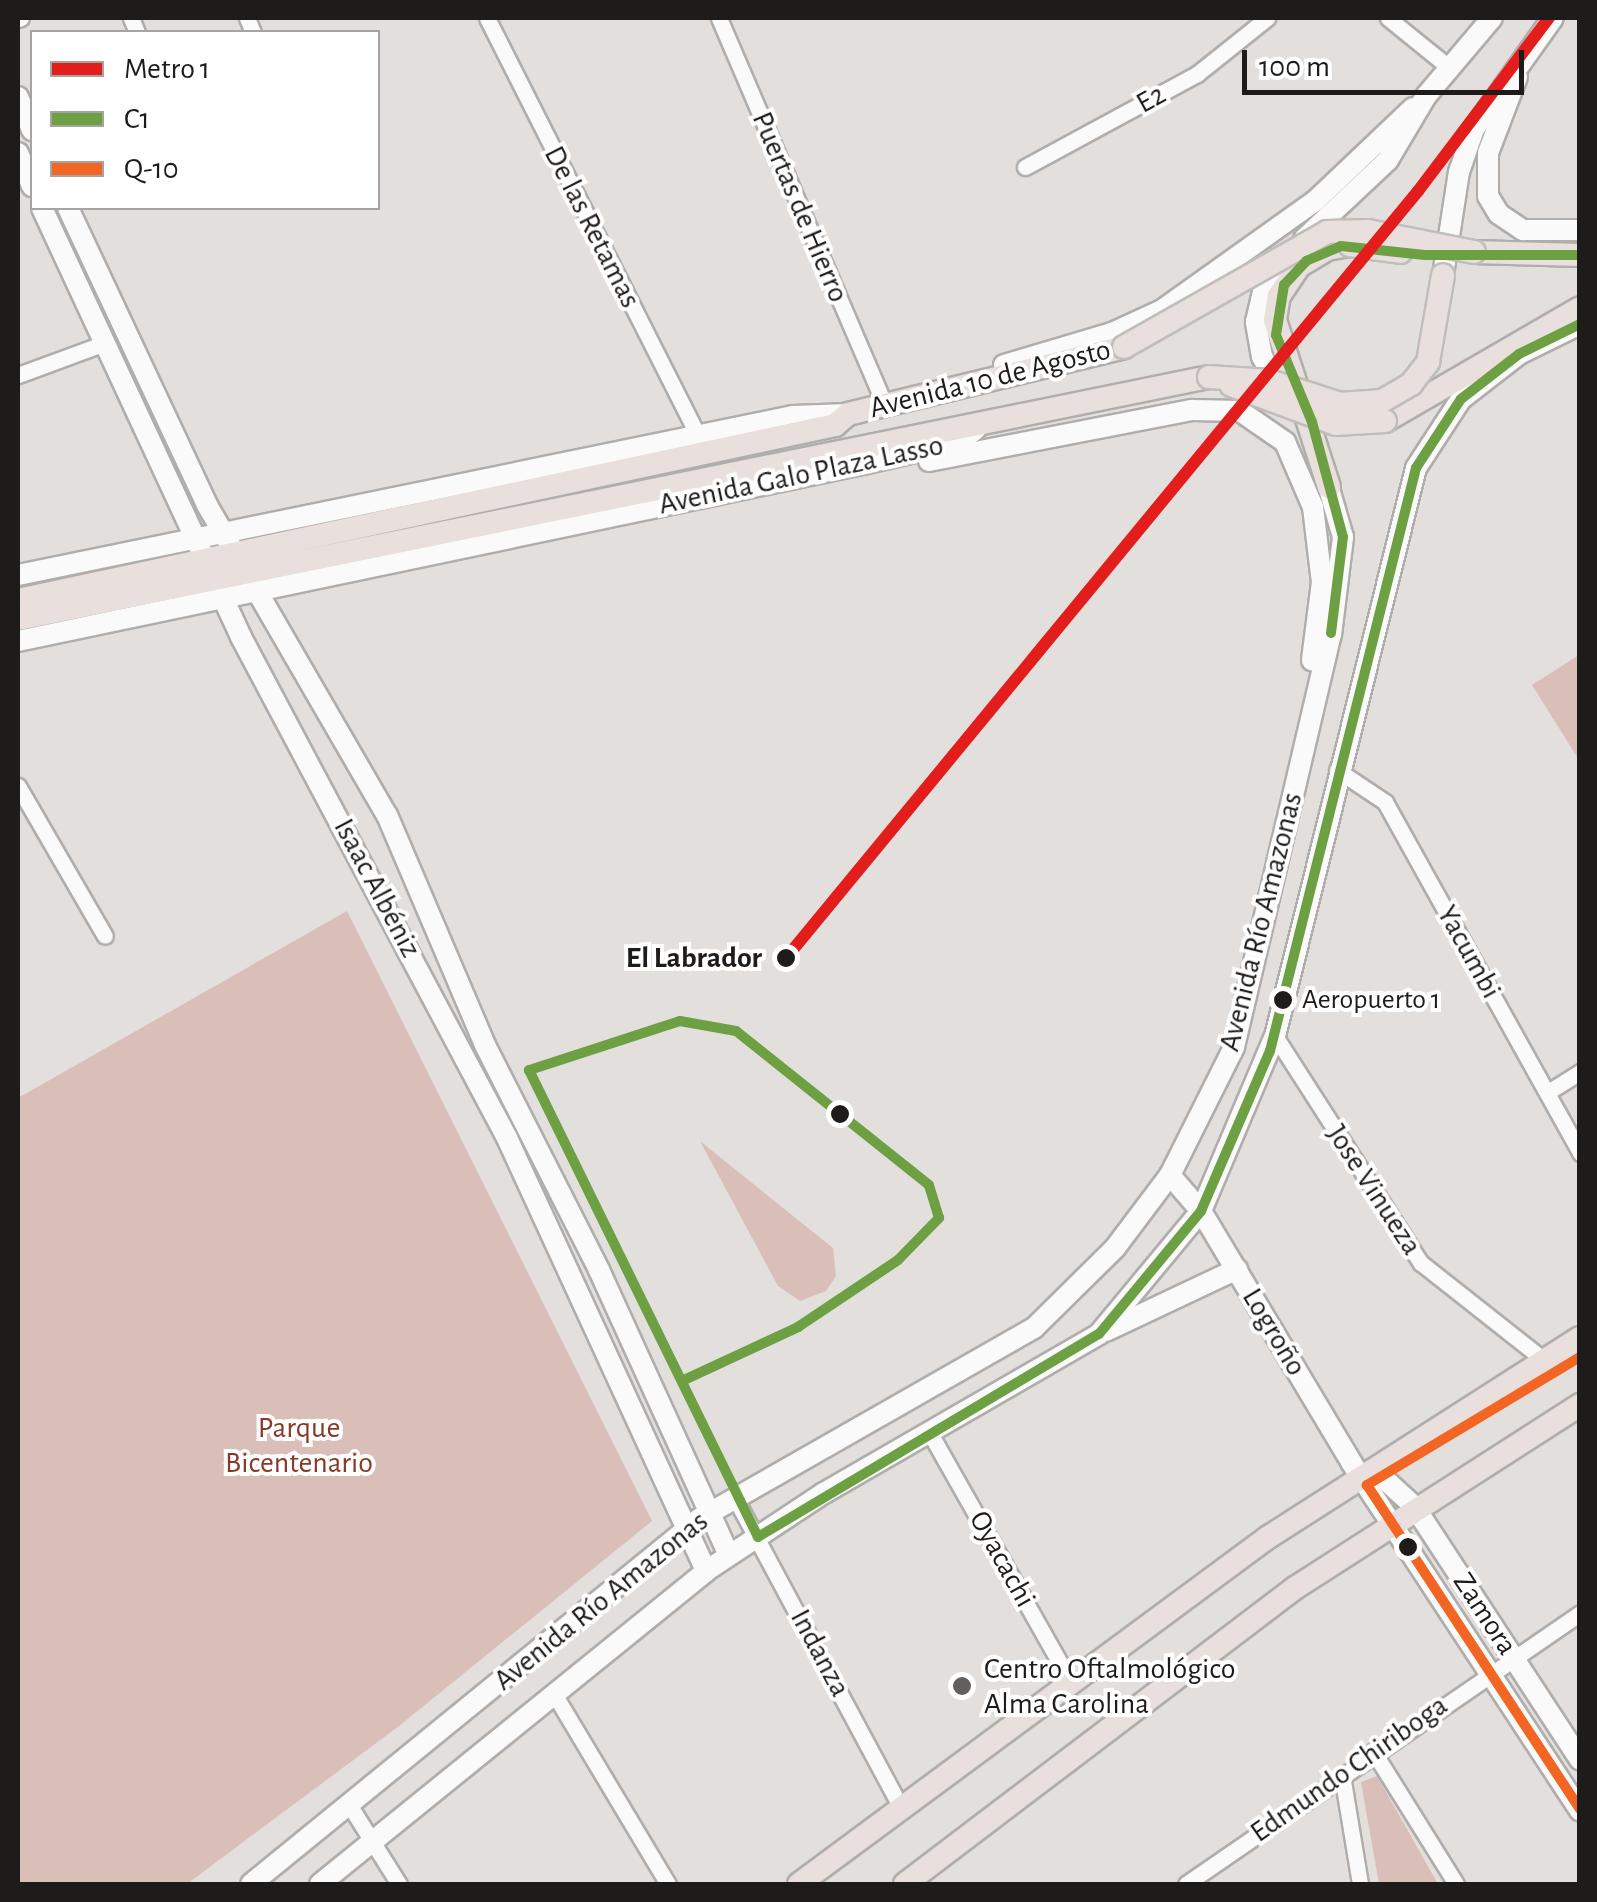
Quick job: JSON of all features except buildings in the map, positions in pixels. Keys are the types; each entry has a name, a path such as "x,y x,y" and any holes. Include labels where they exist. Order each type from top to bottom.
{"main road":[{"name":"Avenida Río Amazonas","path":"251,1884 686,1528 1034,1328 1115,1248 1170,1175 1234,1047 1300,766 1342,562 1343,538 1329,487 1265,364 1256,328 1260,299 1284,257 1388,160 1426,96 1492,18"},
{"path":"1443,275 1468,143 1488,103 1553,18"},
{"path":"1530,51 1491,141 1486,190 1498,214 1522,230 1580,230"},
{"path":"793,416 1058,351 1162,310 1315,201 1426,96"},
{"path":"18,97 30,125"},
{"path":"18,153 30,181"},
{"name":"Isaac Albéniz","path":"43,210 222,599 599,1270 729,1555"},
{"name":"Isaac Albéniz","path":"69,210 233,550 387,815 475,1049 706,1571"},
{"name":"Avenida 10 de Agosto","path":"848,414 1124,347 1328,232 1368,231 1474,252 1580,255"},
{"path":"1329,487 1274,320 1280,296 1299,266 1350,246 1424,256 1474,252"},
{"name":"Avenida 10 de Agosto","path":"976,430 1209,377 1269,381 1340,404 1382,401 1411,384 1428,362 1443,275"},
{"path":"1209,377 1336,424 1362,425 1410,410 1500,352 1580,308"},
{"name":"Avenida Río Amazonas","path":"320,1884 706,1571 758,1536 1099,1334 1201,1211 1275,1036 1337,770 1357,696 1367,683 1398,523 1430,439 1485,378 1580,324"},
{"path":"863,464 906,465 1192,410 1240,412 1267,426 1299,468 1319,541 1322,582 1300,766"},
{"name":"Avenida Galo Plaza Lasso","path":"233,550 752,444 835,425 848,414"},
{"name":"Avenida Galo Plaza Lasso","path":"18,600 698,436 793,416 848,414"},
{"name":"Avenida Galo Plaza Lasso","path":"233,550 976,430"},
{"name":"Avenida Galo Plaza Lasso","path":"18,642 863,464 959,442 976,430"},
{"name":"Avenida Galo Plaza Lasso","path":"18,575 202,557"},
{"name":"Avenida Galo Plaza Lasso","path":"18,618 202,557"},
{"name":"Logroño","path":"1170,1175 1201,1211 1370,1475"},
{"path":"1099,1334 1236,1269"},
{"path":"799,1884 1072,1684 1370,1475 1580,1338"},
{"path":"906,1884 1392,1521 1580,1404"},
{"name":"Zamora","path":"1370,1475 1414,1506 1580,1760"},
{"name":"Zamora","path":"1370,1475 1392,1521 1580,1810"}],"street":[{"name":"De las Retamas","path":"487,18 698,436"},
{"name":"Puertas de Hierro","path":"719,18 881,396"},
{"name":"E2","path":"1025,167 1197,74 1267,18"},
{"path":"1388,18 1451,69"},
{"path":"18,375 104,343"},
{"name":"Yacumbi","path":"1337,770 1385,802 1580,1154"},
{"path":"18,786 105,936"},
{"name":"Jose Vinueza","path":"1275,1036 1422,1263 1544,1360"},
{"path":"1548,1092 1580,1072"},
{"name":"Oyacachi","path":"931,1434 1072,1684"},
{"name":"Indanza","path":"736,1498 902,1810"},
{"name":"Edmundo Chiriboga","path":"1186,1884 1488,1670 1580,1612"},
{"path":"553,1692 668,1884"},
{"path":"1373,1751 1456,1884"},
{"path":"1342,1775 1360,1884"},
{"path":"350,1806 399,1884"}],"green space":[{"path":"1579,655 1579,760 1532,685"},
{"name":"Parque Bicentenario","path":"347,911 652,1521 399,1726 187,1884 18,1884 18,1098"},
{"path":"700,1141 833,1248 836,1276 826,1291 800,1301 778,1286"},
{"path":"1377,1776 1438,1884 1379,1884 1361,1782"}],"metro line":[{"name":"1","path":"786,958 1418,191 1549,18"}],"transit line":[{"name":"C1","path":"1331,633 1343,537 1312,422 1276,335 1284,285 1306,261 1341,246 1425,255 1580,255"},
{"name":"C1","path":"684,1380 798,1327 898,1260 939,1218 929,1185 736,1031 680,1021 529,1070 758,1537 1099,1334 1201,1211 1270,1051 1416,468 1461,399 1519,354 1580,324"},
{"name":"Q-10","path":"1580,1357 1367,1485 1580,1809"}],"place":[{"name":"El Labrador","path":"786,958"},
{"name":"Aeropuerto 1","path":"1283,1000"},
{"name":"Centro Oftalmológico Alma Carolina","path":"962,1686"}]}
